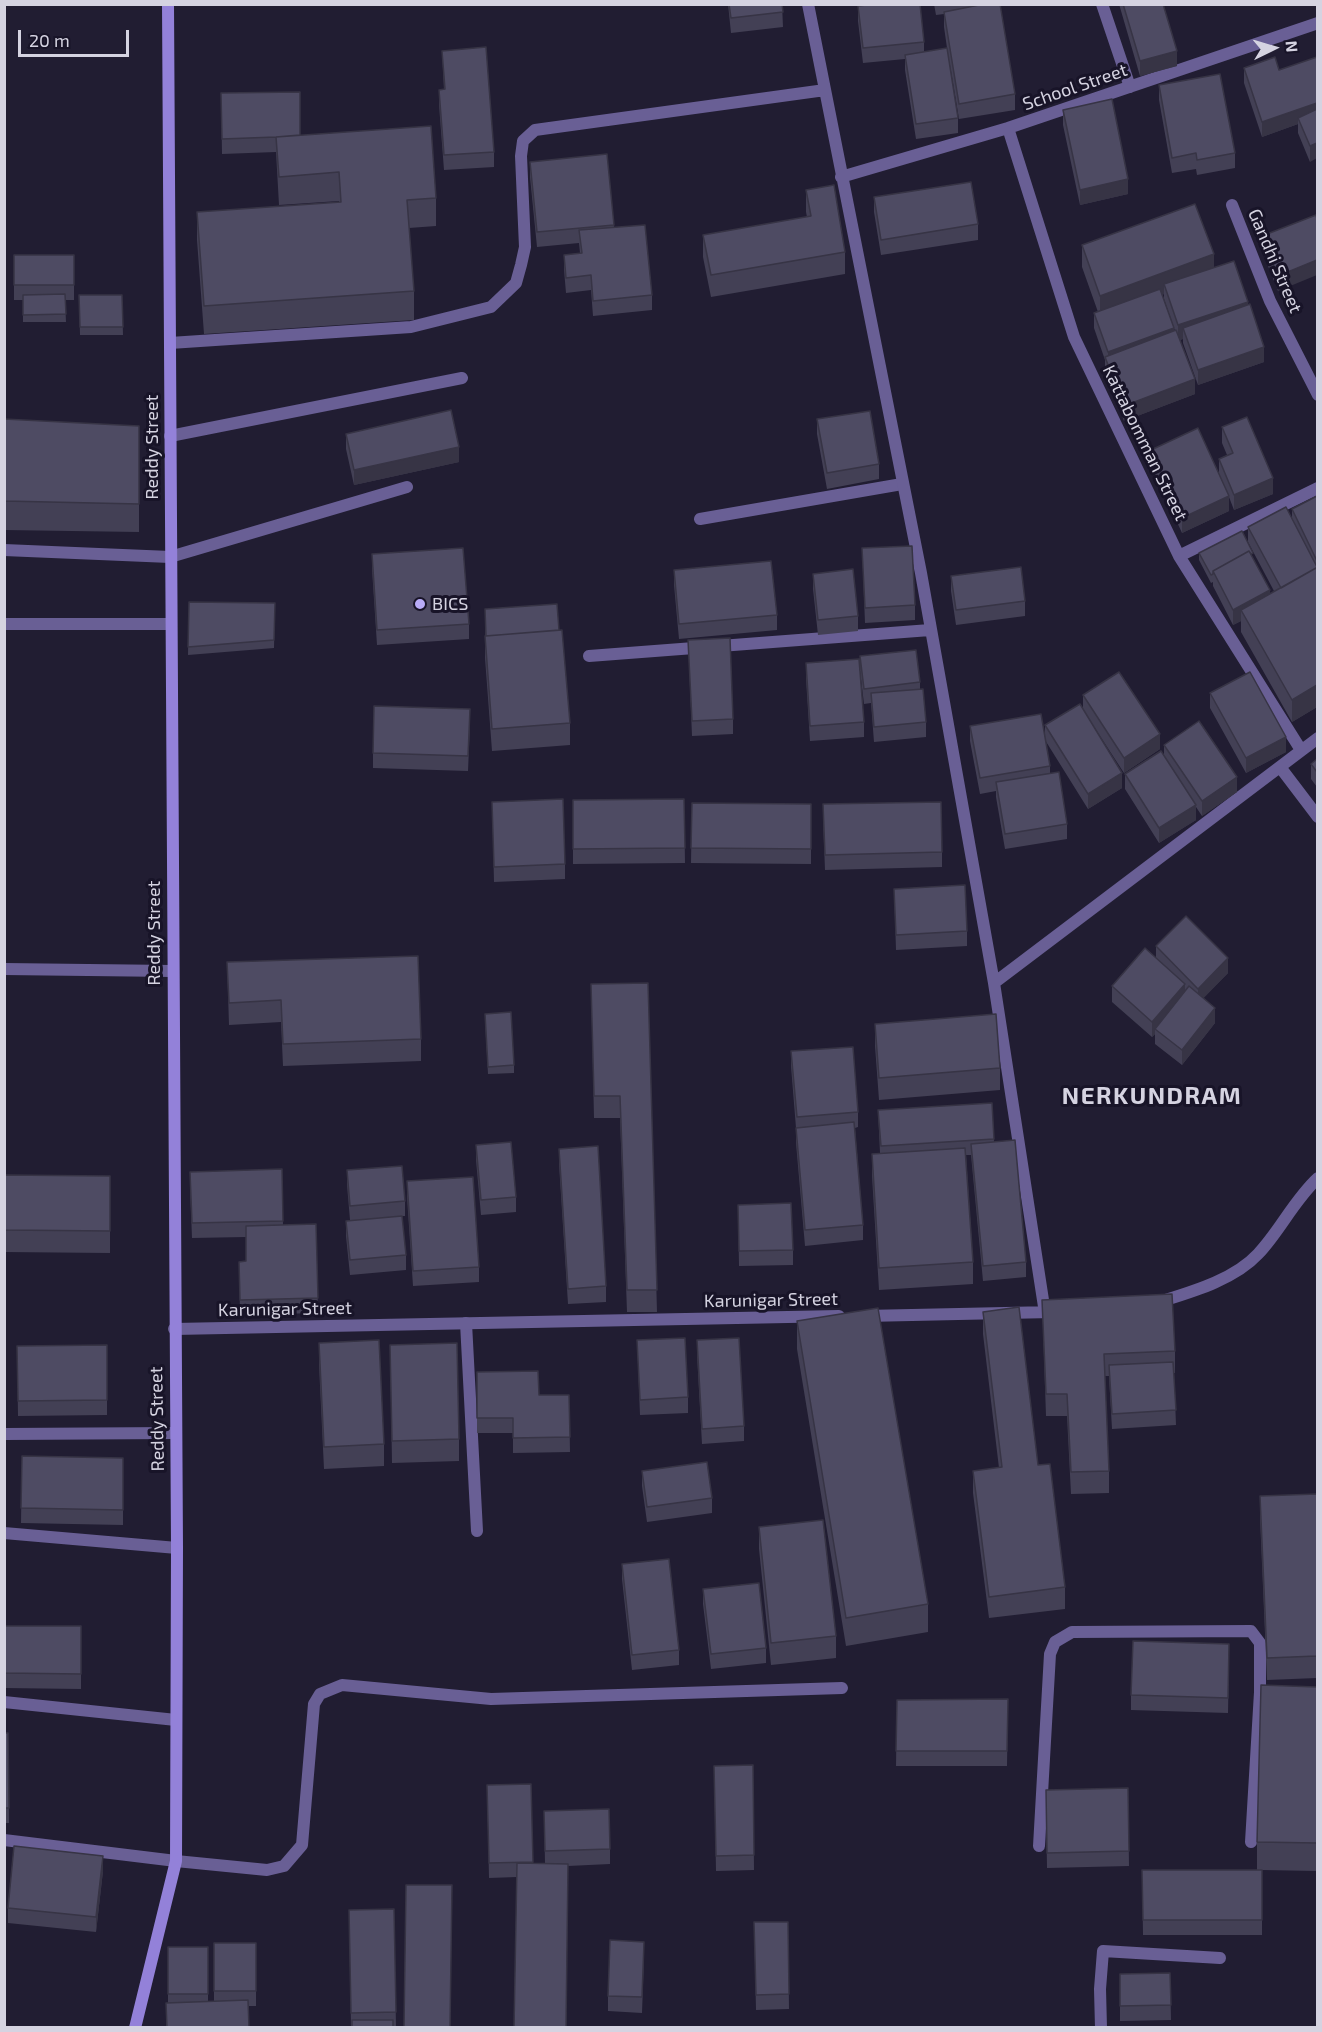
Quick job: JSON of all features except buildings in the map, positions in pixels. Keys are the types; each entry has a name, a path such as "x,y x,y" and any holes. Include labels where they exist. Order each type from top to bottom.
{"street":[{"name":"Reddy Street","path":"135,2028 176,1862 177,1548 174,1433 168,4"},
{"path":"808,4 930,630 994,983 1045,1313"},
{"path":"1102,4 1130,87"},
{"name":"School Street","path":"841,177 1008,128 1317,23"},
{"path":"170,343 411,327 491,308 516,283 521,265 525,247 520,156 523,141 535,130 825,90"},
{"name":"Kattabomman Street","path":"1008,128 1074,337 1179,556 1301,750"},
{"name":"Gandhi Street","path":"1232,205 1270,301 1317,395"},
{"path":"170,436 462,378"},
{"path":"700,519 902,484"},
{"path":"4,550 170,557 407,487"},
{"path":"1179,556 1317,488"},
{"path":"4,624 171,624"},
{"path":"590,656 930,630"},
{"path":"994,983 1317,738"},
{"path":"1280,767 1317,817"},
{"path":"4,969 172,971"},
{"path":"1144,1304 1208,1287 1257,1256 1298,1199 1317,1178"},
{"name":"Karunigar Street","path":"174,1329 1067,1311"},
{"path":"466,1323 477,1531"},
{"path":"4,1434 174,1433"},
{"path":"4,1533 177,1548"},
{"path":"1039,1846 1050,1654 1055,1642 1072,1632 1251,1631 1260,1643 1260,1692 1251,1842"},
{"path":"4,1840 176,1862 267,1870 284,1866 302,1845 306,1825 314,1704 320,1694 342,1685 491,1700 842,1688"},
{"path":"1260,1692 1283,1692"},
{"path":"4,1702 176,1720"},
{"path":"1101,2028 1100,1989 1103,1951 1220,1958"}],"place":[{"name":"BICS","path":"420,604"}],"district":[{"name":"NERKUNDRAM","path":"1152,1096"}]}
